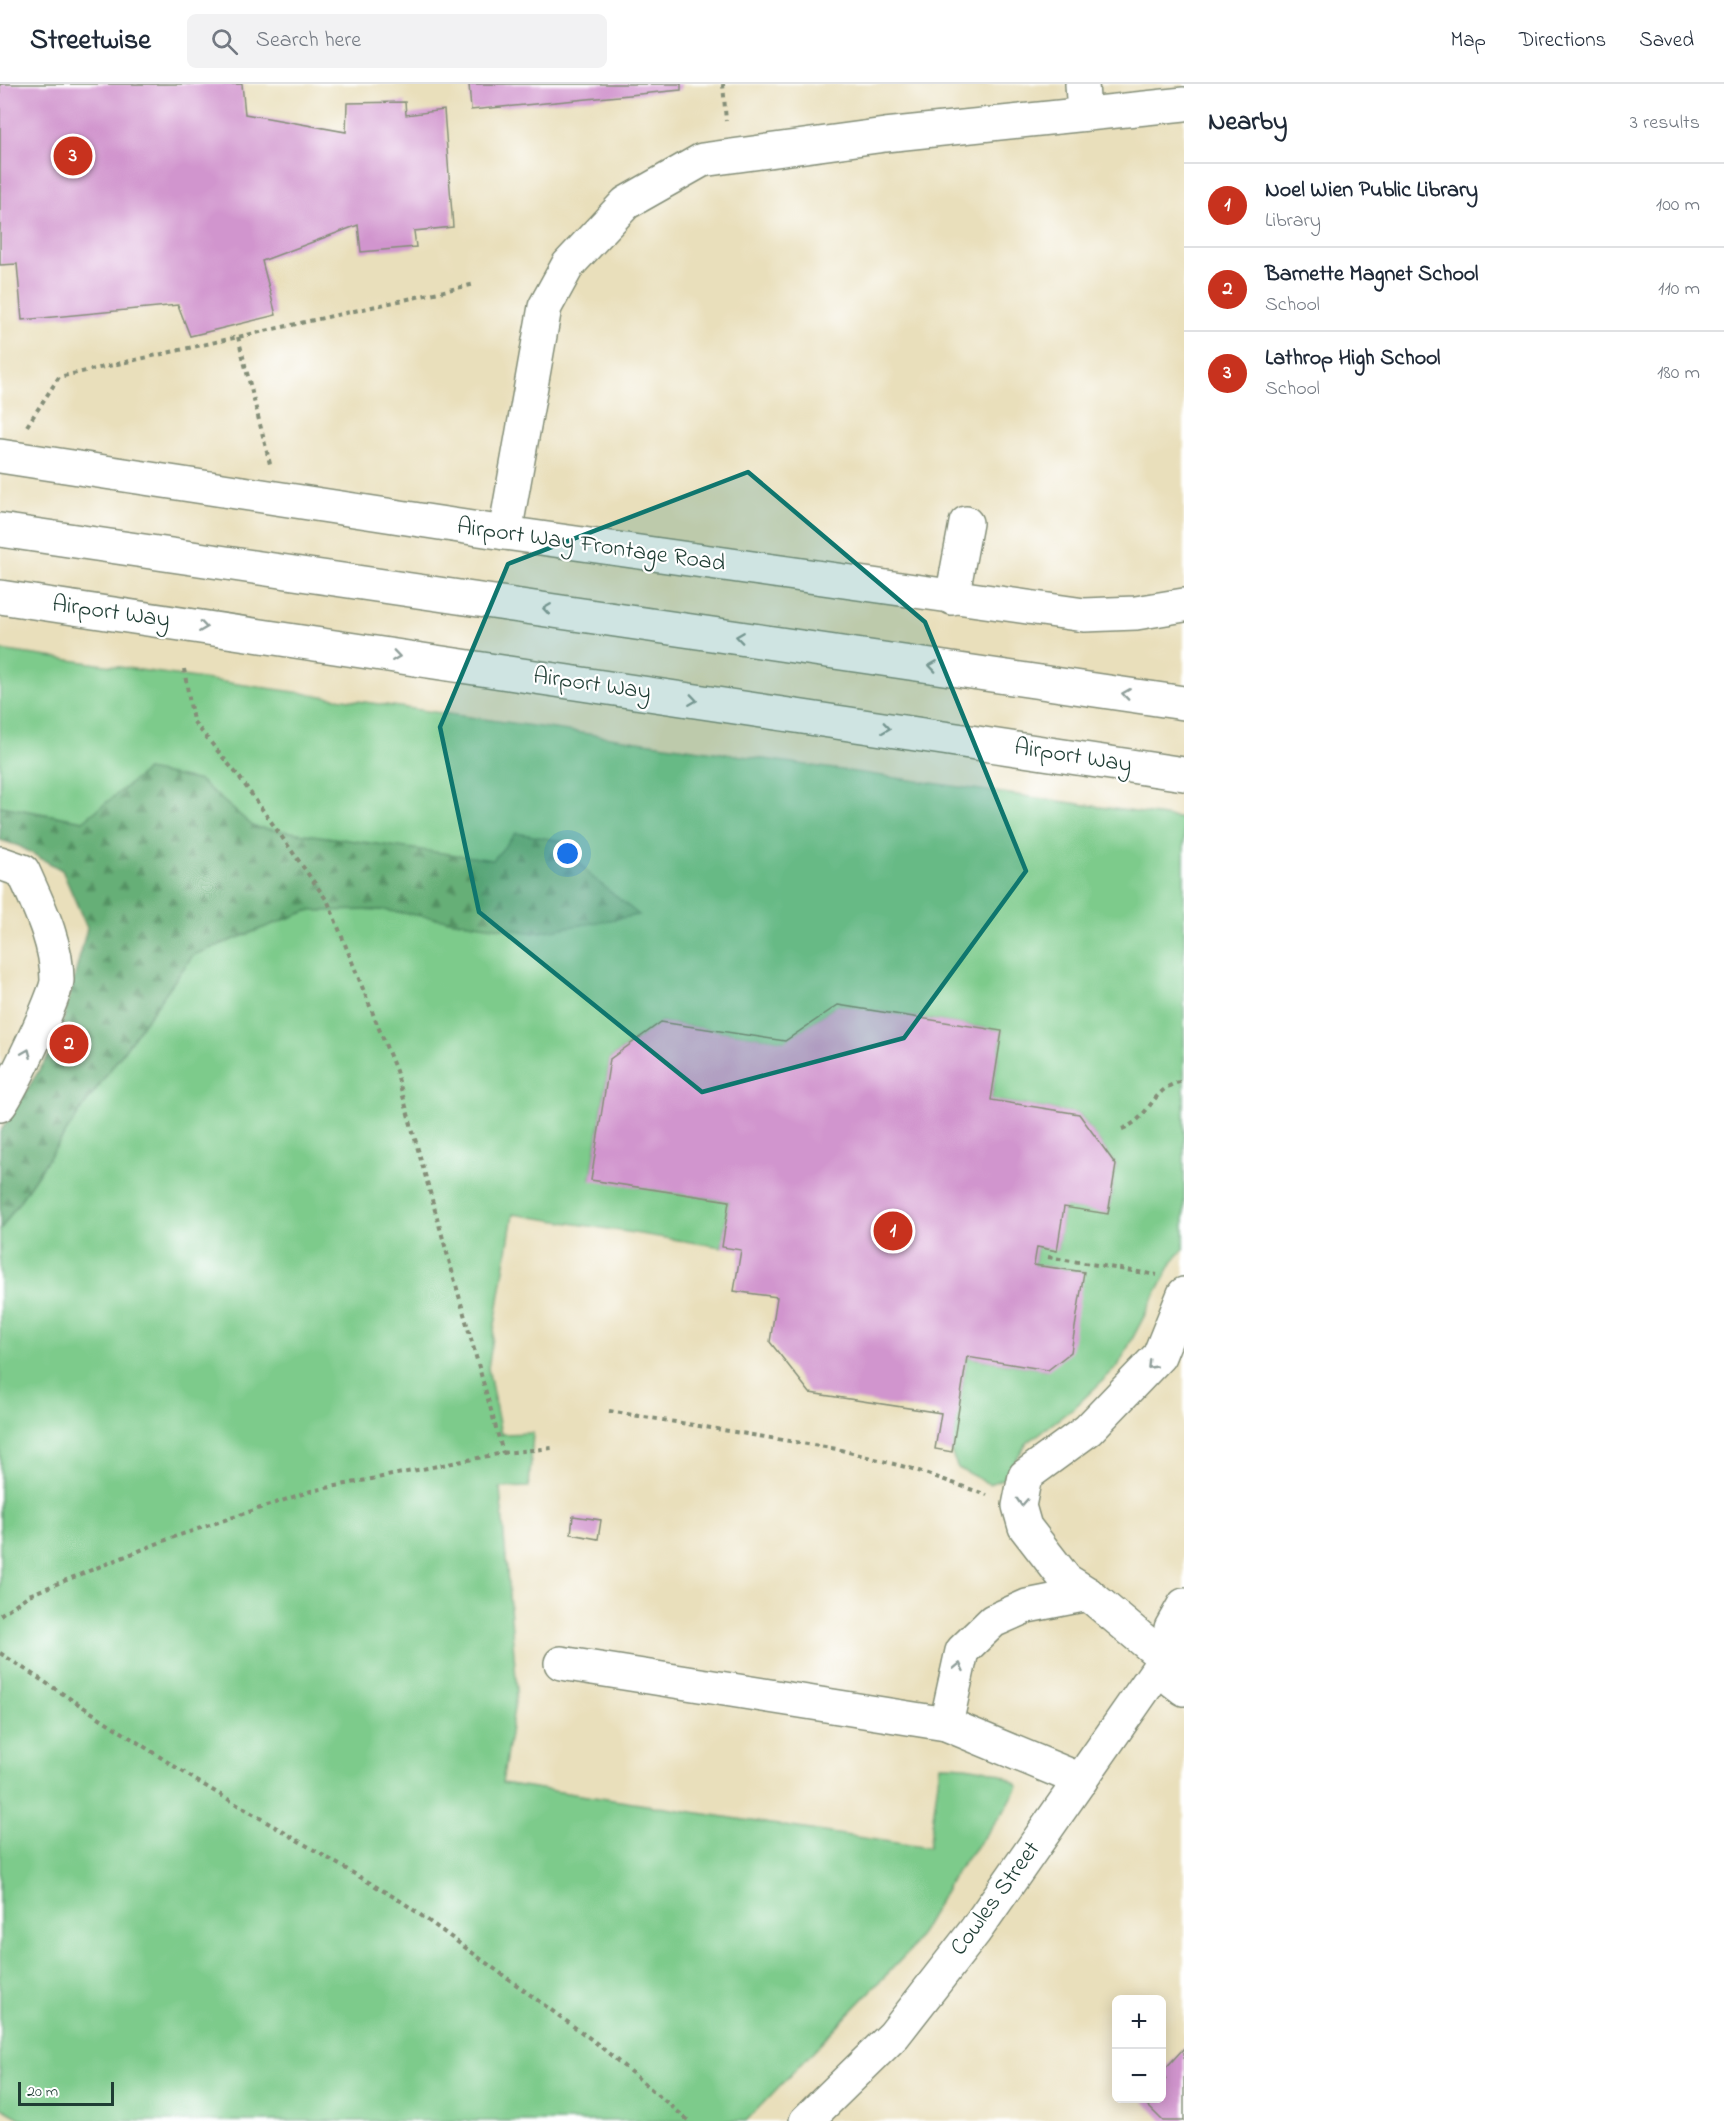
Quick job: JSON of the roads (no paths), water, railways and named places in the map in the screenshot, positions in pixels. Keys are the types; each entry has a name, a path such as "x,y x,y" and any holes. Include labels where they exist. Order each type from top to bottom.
{"main road":[{"path":"505,533 544,307 568,265 626,203 702,160 885,135 1083,99 1184,104"},
{"name":"Airport Way Frontage Road","path":"0,456 505,533 1084,615 1136,613 1184,605"},
{"path":"952,598 966,524"},
{"path":"0,530 1184,703"},
{"name":"Airport Way","path":"0,597 1184,774"},
{"path":"0,862 23,871 48,926 58,982 13,1086 0,1105"},
{"path":"1173,1285 1160,1356 1089,1430 1025,1476 1019,1506 1025,1527 1066,1580 1088,1594 1169,1662 1184,1689"},
{"path":"946,1724 962,1651 993,1622 1027,1606 1088,1594"},
{"name":"Cowles Street","path":"806,2121 894,2035 975,1931 1169,1662 1171,1628 1184,1605"},
{"path":"561,1663 946,1724 1082,1780"}],"place":[{"name":"Lathrop High School","path":"73,156"},
{"name":"Barnette Magnet School","path":"69,1044"},
{"name":"Noel Wien Public Library","path":"893,1231"}]}
